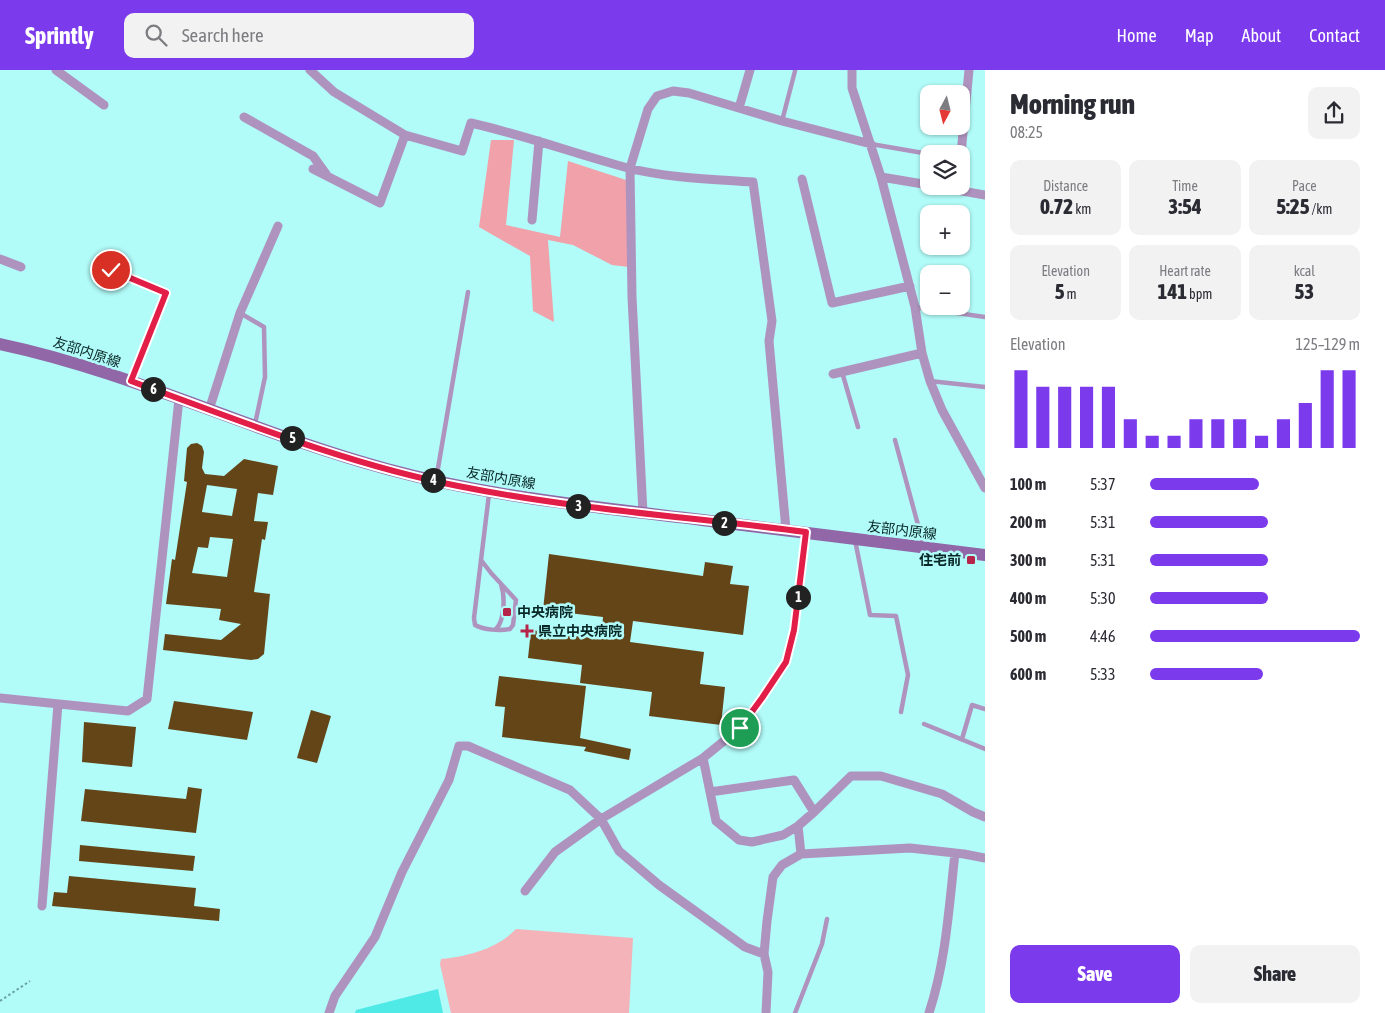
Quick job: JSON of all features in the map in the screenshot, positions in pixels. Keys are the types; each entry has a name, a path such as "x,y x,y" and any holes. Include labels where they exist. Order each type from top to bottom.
{"main road":[{"name":"友部内原線","path":"0,344 43,353 131,381 343,456 436,481 569,505 985,555"}],"street":[{"path":"56,70 104,105"},
{"path":"310,70 334,92 405,135 462,151 471,123 539,140 630,168 688,178 753,182 772,321 769,341 786,530"},
{"path":"739,108 750,70"},
{"path":"852,70 852,88 872,144 881,177 910,286 922,353 930,381 942,410 985,488"},
{"path":"962,145 969,70"},
{"path":"643,513 632,297 630,168 648,109 657,96 673,91 689,93 782,121 872,144"},
{"path":"244,117 313,156 327,176"},
{"path":"313,169 380,203 405,135"},
{"path":"532,220 539,140"},
{"path":"881,177 920,184"},
{"path":"802,179 832,303 910,286"},
{"path":"970,192 985,195"},
{"path":"210,410 240,312 278,226"},
{"path":"0,259 21,267"},
{"path":"838,373 922,353"},
{"path":"0,698 128,711 147,699 180,399"},
{"path":"525,891 555,852 600,819 703,758 740,728 786,662 794,630 806,532"},
{"path":"42,906 58,704"},
{"path":"329,1013 335,996 375,937 402,872 449,780 459,746 468,746 570,790 600,819 619,851 659,885 745,947 764,954"},
{"path":"703,758 716,822 739,840 752,842 783,835 798,826 851,776 882,776 942,794 985,817"},
{"path":"710,792 794,780 814,812"},
{"path":"798,826 800,854"},
{"path":"766,1013 768,972 764,954 767,921 773,877 782,865 800,854 910,848 985,858"},
{"path":"929,1013 937,988 944,945 955,853"}],"lane":[{"path":"782,121 795,71"},
{"path":"872,144 920,152"},
{"path":"111,270 166,293 131,381"},
{"path":"436,481 468,292"},
{"path":"915,307 985,317"},
{"path":"240,312 264,327 265,377 254,425"},
{"path":"838,373 858,427"},
{"path":"930,381 985,387"},
{"path":"895,440 925,548"},
{"path":"481,560 516,600 513,625 510,629 479,627 474,622 481,560 490,492"},
{"path":"854,539 870,616 896,616 908,675 901,712"},
{"path":"495,629 500,623 504,598 501,583"},
{"path":"962,739 972,705 985,709"},
{"path":"924,724 985,749"},
{"path":"795,1013 822,944 828,918"}],"path":[{"path":"0,1001 30,981"}],"shaded area":[{"path":"491,140 514,140 506,225 560,237 568,161 626,180 629,267 612,265 573,245 548,240 554,322 533,311 530,256 479,227"},
{"path":"516,929 633,938 629,1013 451,1013 440,964 441,959 482,950 500,942"}],"water":[{"path":"438,989 443,1013 355,1013 356,1010"}],"building":[{"path":"197,443 202,446 204,452 202,468 205,474 224,476 244,459 278,466 273,495 258,493 254,521 268,522 265,540 262,539 254,592 270,594 264,654 258,659 251,660 163,650 165,634 221,640 241,624 219,620 221,609 166,604 172,559 175,560 187,482 184,481 187,448 191,444","holes":["207,485 237,489 232,516 202,512","210,537 233,539 227,577 192,573 198,547 208,548"]},
{"path":"549,554 703,576 705,562 733,566 730,584 749,586 743,635 633,621 630,642 704,652 700,684 725,687 721,725 649,716 652,692 580,683 582,665 528,658 531,630 601,639 603,617 543,610"},
{"path":"499,676 586,686 580,738 631,749 629,760 584,751 586,747 502,737 505,707 495,706"},
{"path":"174,701 253,712 247,740 168,729"},
{"path":"311,710 331,716 317,763 297,758"},
{"path":"84,722 136,727 132,767 82,762"},
{"path":"188,787 202,789 196,833 81,821 85,789 186,799"},
{"path":"80,845 195,856 193,871 79,861"},
{"path":"69,876 196,888 194,906 220,909 219,921 52,906 54,892 67,893"}],"place":[{"name":"住宅前","path":"971,560"},
{"name":"中央病院","path":"507,612"},
{"name":"県立中央病院","path":"527,631"}],"route":[{"path":"111,270 166,293 131,381 343,456 457,486 569,505 806,532 794,630 786,662 740,728"}]}
